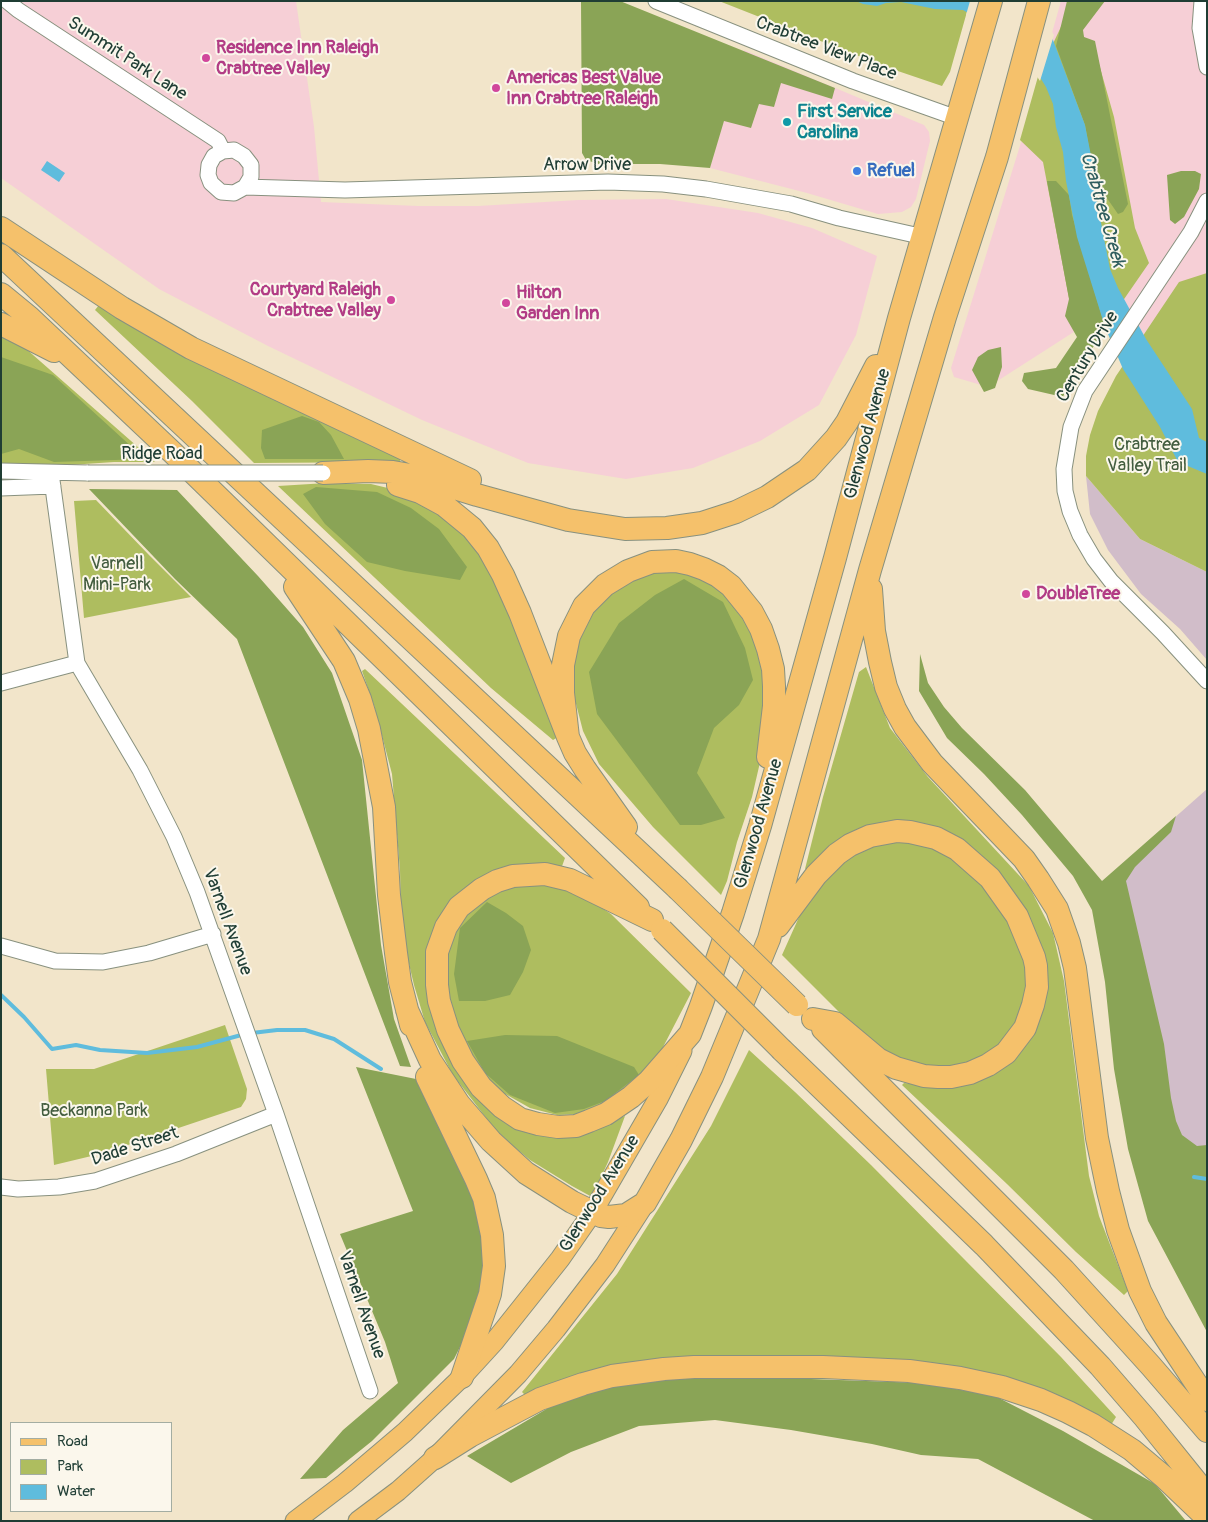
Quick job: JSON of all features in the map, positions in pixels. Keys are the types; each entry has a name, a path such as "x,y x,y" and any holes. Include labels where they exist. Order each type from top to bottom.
{"highway":[{"name":"Glenwood Avenue","path":"690,1034 733,913 760,826 835,558 899,318 991,1"},
{"path":"407,1010 440,1077 459,1104 491,1141 526,1173 592,1213 609,1218 621,1217 632,1213 645,1204 682,1140 712,1077 769,940 870,570 945,318 997,157 1039,1"},
{"path":"1,228 122,308 191,348 530,508"},
{"path":"1,254 652,864 805,1012 1064,1270 1207,1431"},
{"path":"1,294 29,317 172,452 657,925 782,1050 984,1245 1100,1366 1207,1495"},
{"path":"323,473 368,471 393,472 416,476 568,520 625,529 645,530 702,523 736,512 767,497 807,470 836,438 847,422 863,394 899,318"},
{"path":"1,324 82,366"},
{"path":"323,473 390,482 420,492 444,505 472,528 488,548 503,575 520,613 568,737 585,769 652,864"},
{"path":"266,545 344,661 360,699 369,729 384,807 388,895 397,963 420,1063 484,1198 492,1234 494,1266 490,1294 462,1377"},
{"path":"568,737 563,693 563,665 569,636 584,606 617,576 652,562 676,562 704,569 718,576 731,586 752,612 766,642 773,669 774,706 760,826"},
{"path":"870,570 871,600 877,647 886,688 895,709 909,733 932,763 1024,859 1050,897 1062,922 1075,968 1102,1166 1118,1230 1137,1282 1152,1315 1178,1358 1207,1400"},
{"path":"769,940 816,875 837,854 850,845 870,836 897,831 910,832 924,834 947,844 978,866 995,884 1008,902 1024,932 1036,966 1037,987 1034,1005 1025,1028 1006,1052 988,1065 970,1073 938,1077 924,1076 896,1068 878,1059 835,1023 805,1012"},
{"path":"657,925 570,880 556,876 545,874 513,876 482,888 459,907 441,938 436,966 436,985 443,1017 455,1046 471,1075 491,1098 502,1108 520,1119 538,1124 558,1126 576,1126 590,1122 619,1106 649,1081 690,1034"},
{"path":"435,1458 470,1436 540,1399 583,1384 619,1375 694,1367 823,1367 909,1371 960,1378 1002,1387 1041,1400 1068,1412 1093,1425 1132,1450 1207,1518"}],"main road":[{"name":"Glenwood Avenue","path":"295,1521 345,1483 386,1448 462,1377 494,1342 548,1274 592,1213 658,1099 690,1034"},
{"path":"358,1521 398,1491 435,1458 518,1374 556,1329 605,1265 645,1204"}],"street":[{"name":"Summit Park Lane","path":"7,1 218,141 223,151"},
{"name":"Crabtree View Place","path":"656,1 853,81 957,118"},
{"path":"1202,1 1200,28 1207,67"},
{"path":"223,151 234,150 244,156 251,166 251,177 246,187"},
{"name":"Arrow Drive","path":"223,151 214,156 209,165 208,175 211,183 221,192 234,193 246,187 344,190 600,182 663,184 706,189 791,204 839,218 924,237"},
{"name":"Century Drive","path":"1207,202 1191,232 1097,372 1077,410 1066,447 1064,469 1065,491 1070,511 1094,559 1111,581 1164,633 1207,681"},
{"name":"Ridge Road","path":"1,471 52,480"},
{"name":"Ridge Road","path":"1,488 88,473 323,473"},
{"name":"Varnell Avenue","path":"52,480 78,663 140,770 174,838 213,934 370,1391"},
{"path":"1,683 78,663"},
{"path":"1,946 55,961 103,962 149,953 213,934"},
{"name":"Dade Street","path":"1,1187 18,1189 59,1187 95,1180 176,1154 276,1114"}],"shaded area":[{"path":"1,1 296,1 314,127 321,202 418,206 478,206 578,200 666,199 758,213 812,228 877,256 856,335 819,405 760,441 693,468 626,479 528,463 422,420 268,346 159,289 1,178"},
{"path":"1061,1 1207,1 1207,353 1157,385 1119,303 988,387 954,377 951,368 1023,136"},
{"path":"744,50 924,125 929,132 930,141 916,199 911,207 902,212 878,214 807,193 710,168"},
{"path":"1086,476 1140,539 1207,572 1207,660 1180,629 1141,594 1108,550 1090,514"},
{"path":"1207,789 1207,1302 1103,881"}],"green space":[{"path":"581,1 620,1 835,88 832,99 781,83 774,107 759,104 751,128 724,121 710,168 660,164 599,164 586,160 582,153"},
{"path":"719,1 970,1 950,72 942,86 889,68"},
{"path":"1067,1 1105,1 1083,30 1084,37 1095,41 1128,204 1123,212 1118,214 1095,181 1085,125 1056,46"},
{"path":"1069,10 1099,64 1114,117 1135,228 1149,263 1111,318 1073,319 1043,162 1020,140 1039,73"},
{"path":"1181,171 1195,171 1201,174 1199,189 1184,217 1175,224 1170,220 1167,175"},
{"path":"1047,181 1056,181 1069,195 1072,215 1105,327 1089,354 1072,375 1063,397 1028,389 1022,381 1024,373 1056,368 1077,337 1065,316 1069,299"},
{"name":"Crabtree Valley Trail","path":"1207,273 1207,572 1140,539 1086,476 1086,456 1090,435 1098,411 1116,376 1179,282"},
{"path":"99,305 401,455 400,462 254,463 192,401 95,310"},
{"path":"1,333 16,340 155,462 114,462 40,467 1,464"},
{"path":"1001,347 1002,367 995,388 984,392 972,370 978,357 988,350"},
{"path":"1,357 53,375 145,459 54,462 19,449 1,454"},
{"path":"302,416 319,422 331,435 344,459 265,459 261,448 262,430"},
{"path":"327,483 371,484 392,489 464,529 496,575 558,737 553,740 491,688 278,486"},
{"path":"316,487 377,492 411,508 439,529 467,567 460,580 405,571 367,562 325,524 303,494"},
{"path":"89,489 177,490 303,627 332,673 362,760 381,945 394,1019 411,1067 400,1066 237,639 175,579"},
{"name":"Varnell Mini-Park","path":"96,500 191,597 84,618 74,501"},
{"path":"658,569 695,573 722,587 745,612 766,669 764,745 752,797 721,895 653,827 599,764 583,731 574,696 573,657 586,619 601,599 630,577"},
{"path":"684,579 723,602 745,648 753,680 739,705 714,728 697,773 725,818 701,825 680,825 597,714 589,672 619,623 655,595"},
{"path":"920,654 928,683 944,707 962,728 1025,790 1102,881 1176,816 1171,832 1135,867 1126,881 1164,1044 1176,1121 1182,1135 1197,1146 1207,1145 1207,1332 1148,1221 1128,1149 1114,1069 1105,982 1092,910 1073,876 1022,815 947,738 919,691"},
{"path":"866,667 890,728 928,777 1029,886 1053,933 1064,981 1089,1176 1099,1216 1128,1291 1124,1295 1076,1252 902,1085 904,1083 948,1087 1023,1048 1033,929 931,826 805,869 823,797 859,672"},
{"path":"365,669 565,858 561,869 484,877 429,981 489,1103 582,1132 625,1116 608,1162 592,1197 530,1160 494,1128 453,1075 425,1022 405,947 392,774 374,705 362,671"},
{"path":"920,840 979,875 1020,940 1030,986 1022,1016 1003,1044 980,1060 935,1069 896,1061 871,1044 782,955 808,897 840,859 868,845"},
{"path":"519,883 563,886 587,898 611,914 691,993 661,1051 641,1076 608,1104 582,1114 557,1115 530,1108 500,1091 482,1072 464,1043 451,1011 445,964 452,935 462,915 479,899"},
{"path":"487,902 523,926 531,950 523,972 510,995 485,1001 459,1001 454,974 460,928"},
{"name":"Beckanna Park","path":"225,1025 247,1089 246,1099 241,1107 104,1153 54,1165 46,1069 94,1069"},
{"path":"505,1035 557,1036 634,1067 639,1075 605,1101 584,1109 555,1113 510,1095 485,1073 467,1041"},
{"path":"749,1050 871,1165 1061,1357 1116,1417 1111,1425 904,1364 525,1395 522,1392 617,1274 711,1126"},
{"path":"356,1067 421,1080 462,1162 487,1233 483,1301 454,1359 372,1441 326,1478 300,1479 343,1430 398,1383 385,1342 340,1234 413,1211"},
{"path":"700,1375 922,1383 995,1396 1063,1431 1155,1484 1186,1521 1095,1521 978,1459 921,1455 872,1444 791,1430 715,1420 639,1426 571,1452 511,1483 467,1456 560,1401 621,1384"}],"water":[{"path":"856,1 1019,1 1044,23 1053,40 1085,125 1110,269 1118,288 1146,339 1192,409 1199,438 1207,442 1207,474 1178,462 1160,427 1123,369 1105,327 1077,237 1053,104 1038,74 997,30 963,10 935,9 901,2 877,6"},
{"path":"47,161 65,173 59,182 41,170"}],"pier":[{"path":"970,1 1024,1 1046,22 1054,35 1040,81 1036,75 1021,64 1014,53 995,32 966,15"}],"waterway":[{"path":"1,995 24,1017 52,1049 76,1045 100,1050 147,1053 197,1047 245,1034"},
{"path":"252,1033 277,1030 305,1030 334,1039 381,1069"},
{"path":"1194,1177 1207,1179"}],"place":[{"name":"Residence Inn Raleigh Crabtree Valley","path":"206,58"},
{"name":"Americas Best Value Inn Crabtree Raleigh","path":"496,88"},
{"name":"First Service Carolina","path":"787,122"},
{"name":"Refuel","path":"857,171"},
{"name":"Courtyard Raleigh Crabtree Valley","path":"391,300"},
{"name":"Hilton Garden Inn","path":"506,303"},
{"name":"DoubleTree","path":"1026,594"}],"water label":[{"name":"Crabtree Creek","path":"1102,210"}]}
